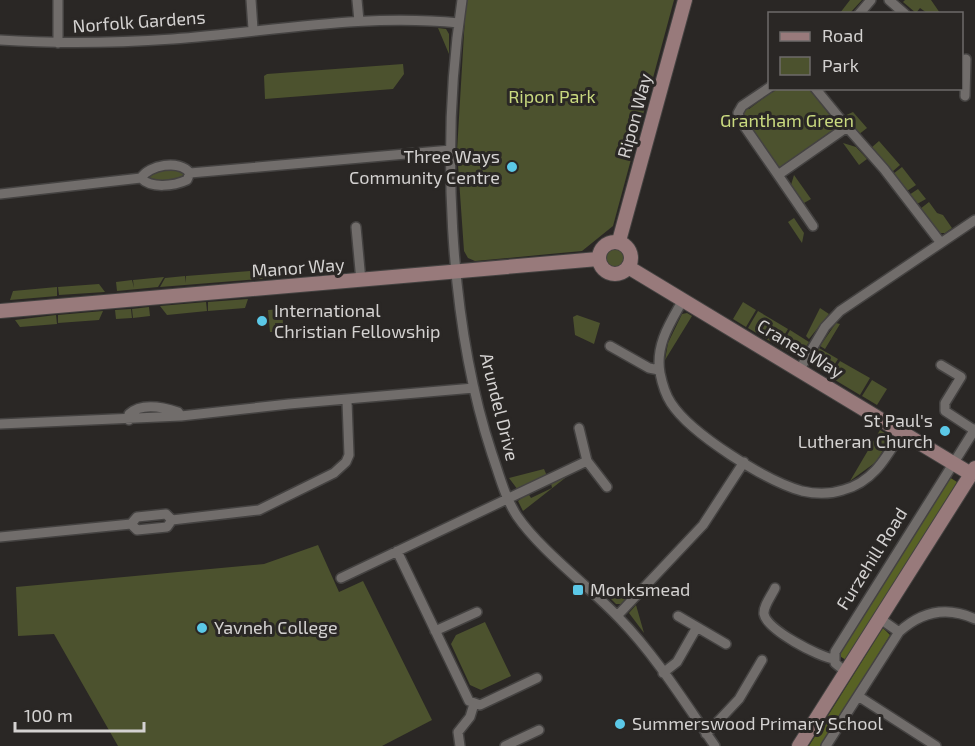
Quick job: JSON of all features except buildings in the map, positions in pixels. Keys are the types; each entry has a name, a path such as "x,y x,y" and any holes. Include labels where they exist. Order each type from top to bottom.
{"street":[{"path":"58,0 58,43"},
{"path":"251,0 253,29"},
{"path":"357,0 359,21"},
{"name":"Arundel Drive","path":"462,0 451,150 464,333 486,437 508,498 526,528 639,639 715,746"},
{"name":"Ripon Way","path":"619,242 685,0"},
{"path":"861,12 871,0"},
{"path":"889,0 902,12"},
{"name":"Norfolk Gardens","path":"0,40 58,43 174,39 253,29 392,18 459,23"},
{"path":"965,96 968,59"},
{"path":"768,88 742,106 738,112 740,120 813,226"},
{"path":"817,90 884,169 941,243"},
{"path":"778,175 847,127"},
{"path":"190,172 451,150"},
{"path":"141,178 145,171 151,168 179,165 186,167 190,172"},
{"path":"0,194 141,178 152,186 181,183 187,180 190,172"},
{"path":"800,369 825,327 840,311 975,220"},
{"path":"356,227 361,281"},
{"path":"619,242 631,252 628,267 621,273 610,273 602,268 598,259 605,244 619,242"},
{"name":"Manor Way","path":"0,311 598,259"},
{"name":"Cranes Way","path":"628,267 903,430 953,463"},
{"path":"683,300 664,336 659,370 671,403 686,420 744,462 804,491 818,493 843,491 874,473 903,430"},
{"path":"610,346 649,368 659,370"},
{"path":"941,365 961,377 945,403 945,411 975,429"},
{"path":"0,424 129,420 474,388"},
{"path":"0,537 131,524 137,530 167,527 172,520 258,510 341,468 346,462 350,447 347,401"},
{"path":"579,428 587,460 607,487"},
{"name":"Furzehill Road","path":"834,658 835,652 975,429"},
{"path":"341,578 587,460"},
{"path":"617,616 703,525 744,462"},
{"name":"Furzehill Road","path":"799,746 974,471 953,463"},
{"path":"397,551 469,701 480,705 537,678"},
{"path":"775,588 764,610 765,617 785,636 821,657 834,658 835,663 846,672"},
{"path":"435,631 477,612"},
{"path":"826,746 899,632 918,618 935,612 963,614 975,619"},
{"path":"678,616 726,644"},
{"path":"879,618 899,632"},
{"path":"663,673 677,662 697,627"},
{"path":"706,734 739,699 762,660"},
{"path":"858,696 936,746"},
{"path":"460,746 458,732 470,717 474,704"},
{"path":"505,746 539,730"},
{"path":"527,736 532,746"}],"green space":[{"name":"Ripon Park","path":"466,0 674,0 613,226 582,251 475,261 468,258 464,251 457,151"},
{"path":"850,0 862,0 851,12 841,12"},
{"path":"905,0 931,0 939,12 926,12 920,8 915,12 903,2"},
{"path":"438,28 446,29 449,34 449,54"},
{"path":"403,64 404,74 393,89 265,99 264,76 267,74"},
{"name":"Grantham Green","path":"776,90 811,90 837,125 834,133 831,131 813,144 813,148 807,148 783,168 776,166 743,118 745,108 749,109 765,97 767,92 771,93"},
{"path":"853,112 867,128 858,135 842,117"},
{"path":"879,141 900,165 892,172 871,148"},
{"path":"843,143 856,147 867,159 859,165"},
{"path":"902,167 916,185 907,191 893,174"},
{"path":"180,169 184,174 179,180 152,183 147,177 151,171"},
{"path":"794,175 811,199 804,203 791,185"},
{"path":"918,189 926,199 917,204 909,195"},
{"path":"929,202 937,213 943,215 952,228 945,233 937,233 920,209"},
{"path":"794,218 804,233 802,243 788,222"},
{"path":"614,247 622,251 626,259 622,267 614,271 606,267 602,259 606,251"},
{"path":"276,265 277,277 260,279 252,271 272,269"},
{"path":"250,271 258,279 160,287 165,278 185,276 186,283 186,276"},
{"path":"164,277 158,287 117,291 116,282 132,280 134,288 133,280"},
{"path":"99,284 105,292 59,295 58,287"},
{"path":"57,287 57,296 10,300 13,291"},
{"path":"248,299 245,308 208,311 208,302"},
{"path":"206,302 207,311 167,315 160,306"},
{"path":"743,302 756,310 746,327 733,319"},
{"path":"149,307 150,316 133,318 132,309"},
{"path":"820,308 829,314 809,339 806,336"},
{"path":"131,309 132,318 116,319 115,310"},
{"path":"282,309 283,324 275,323 278,332 270,332 268,310"},
{"path":"103,311 99,320 58,323 58,315"},
{"path":"758,311 788,329 778,346 748,328"},
{"path":"687,313 692,316 665,360 668,343 682,314"},
{"path":"56,315 57,324 20,327 15,320"},
{"path":"577,315 600,323 594,344 575,335 573,317"},
{"path":"836,323 840,324 825,349 820,346"},
{"path":"790,330 809,342 799,358 780,347"},
{"path":"819,348 838,359 828,375 810,364"},
{"path":"840,361 870,378 860,395 830,377"},
{"path":"872,380 887,389 877,405 862,396"},
{"path":"880,430 891,437 876,462 850,481"},
{"path":"544,469 547,476 518,490 509,478"},
{"path":"569,475 523,511 518,501 528,493 531,498 552,488 551,483"},
{"path":"949,477 957,482 846,660 838,655"},
{"name":"Yavneh College","path":"318,545 339,592 363,581 432,720 382,746 118,746 54,634 18,636 16,587 264,564"},
{"path":"600,588 628,596 621,604 616,604"},
{"path":"636,605 644,633 629,613"},
{"path":"485,622 511,676 481,690 470,685 451,644 456,635"},
{"path":"883,628 890,635 822,746 809,746"}],"place":[{"name":"Three Ways Community Centre","path":"512,167"},
{"name":"International Christian Fellowship","path":"262,321"},
{"name":"St Paul's Lutheran Church","path":"945,431"},
{"name":"Monksmead","path":"578,590"},
{"name":"Yavneh College","path":"202,628"},
{"name":"Summerswood Primary School","path":"620,724"}]}
